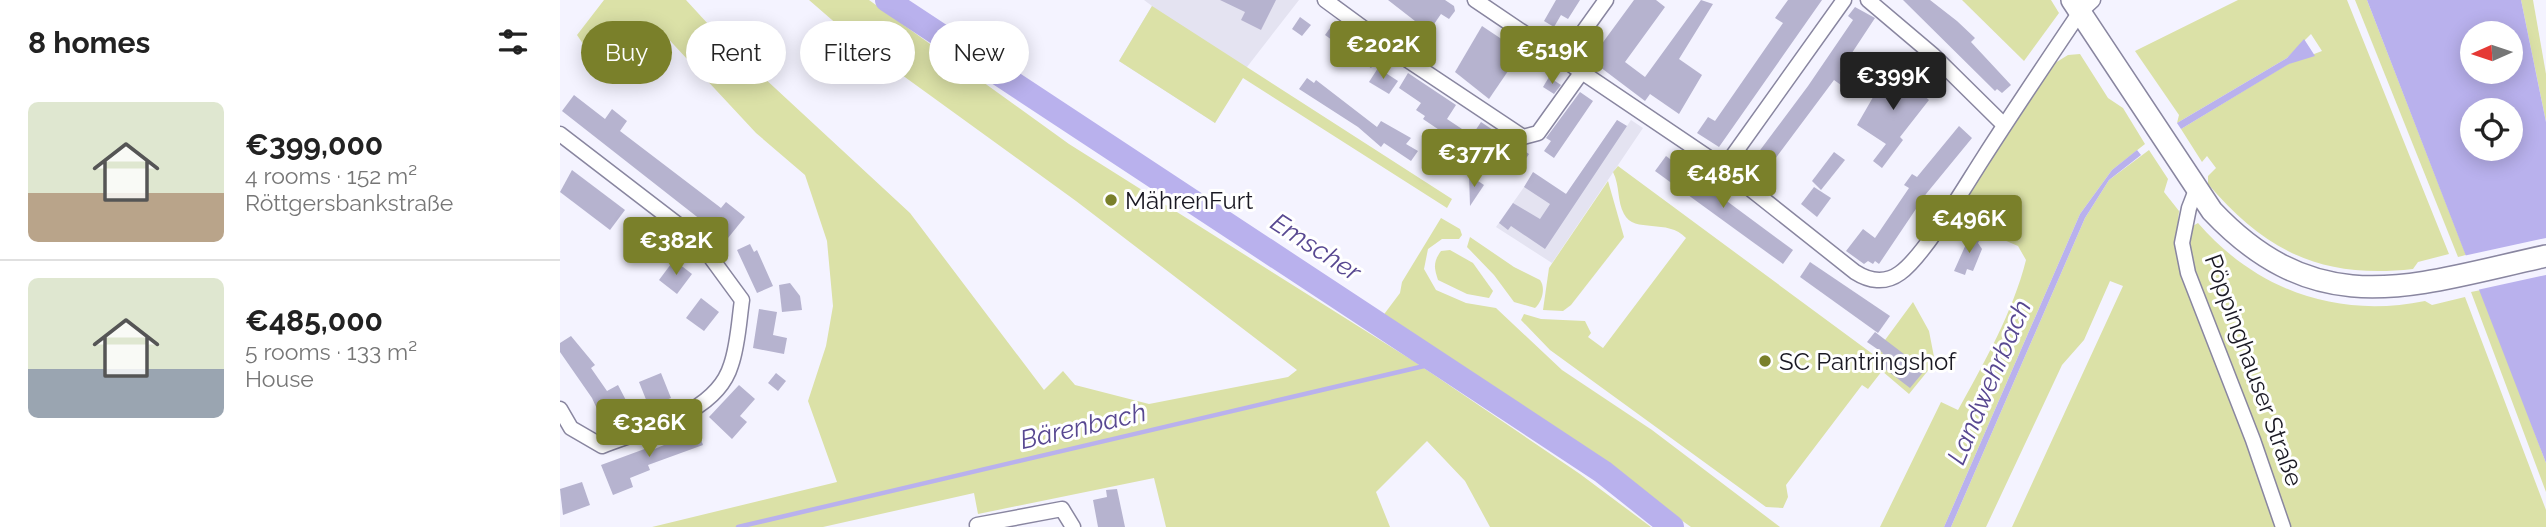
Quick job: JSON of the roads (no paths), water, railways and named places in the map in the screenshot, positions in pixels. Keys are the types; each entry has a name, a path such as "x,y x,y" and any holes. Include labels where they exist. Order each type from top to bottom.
{"main road":[{"name":"Pöppinghauser Straße","path":"2082,4 2196,190 2230,230 2274,262 2303,277 2335,286 2386,289 2546,256"}],"street":[{"path":"1325,0 1400,55 1523,137 1538,133 1581,73"},
{"path":"1475,0 1724,168 1855,272 1866,279 1877,280 1889,278 1906,267 1951,208 2082,4"},
{"path":"1563,60 1606,0"},
{"path":"1724,168 1844,0"},
{"path":"1868,0 1933,55 2004,125"},
{"path":"560,134 698,240 743,300 731,367 717,389 697,407 602,446 571,428 560,409"},
{"name":"Pöppinghauser Straße","path":"2196,190 2189,208 2182,243 2188,273 2283,527"},
{"path":"977,525 1062,509 1073,527"}],"waterway":[{"name":"Emscher","path":"887,0 1603,472 1672,527"},
{"name":"Bärenbach","path":"738,527 1437,363"}],"place":[{"name":"MährenFurt","path":"1111,200"},
{"name":"SC Pantringshof","path":"1765,361"}],"water label":[{"name":"Landwehrbach","path":"1989,382"}]}
